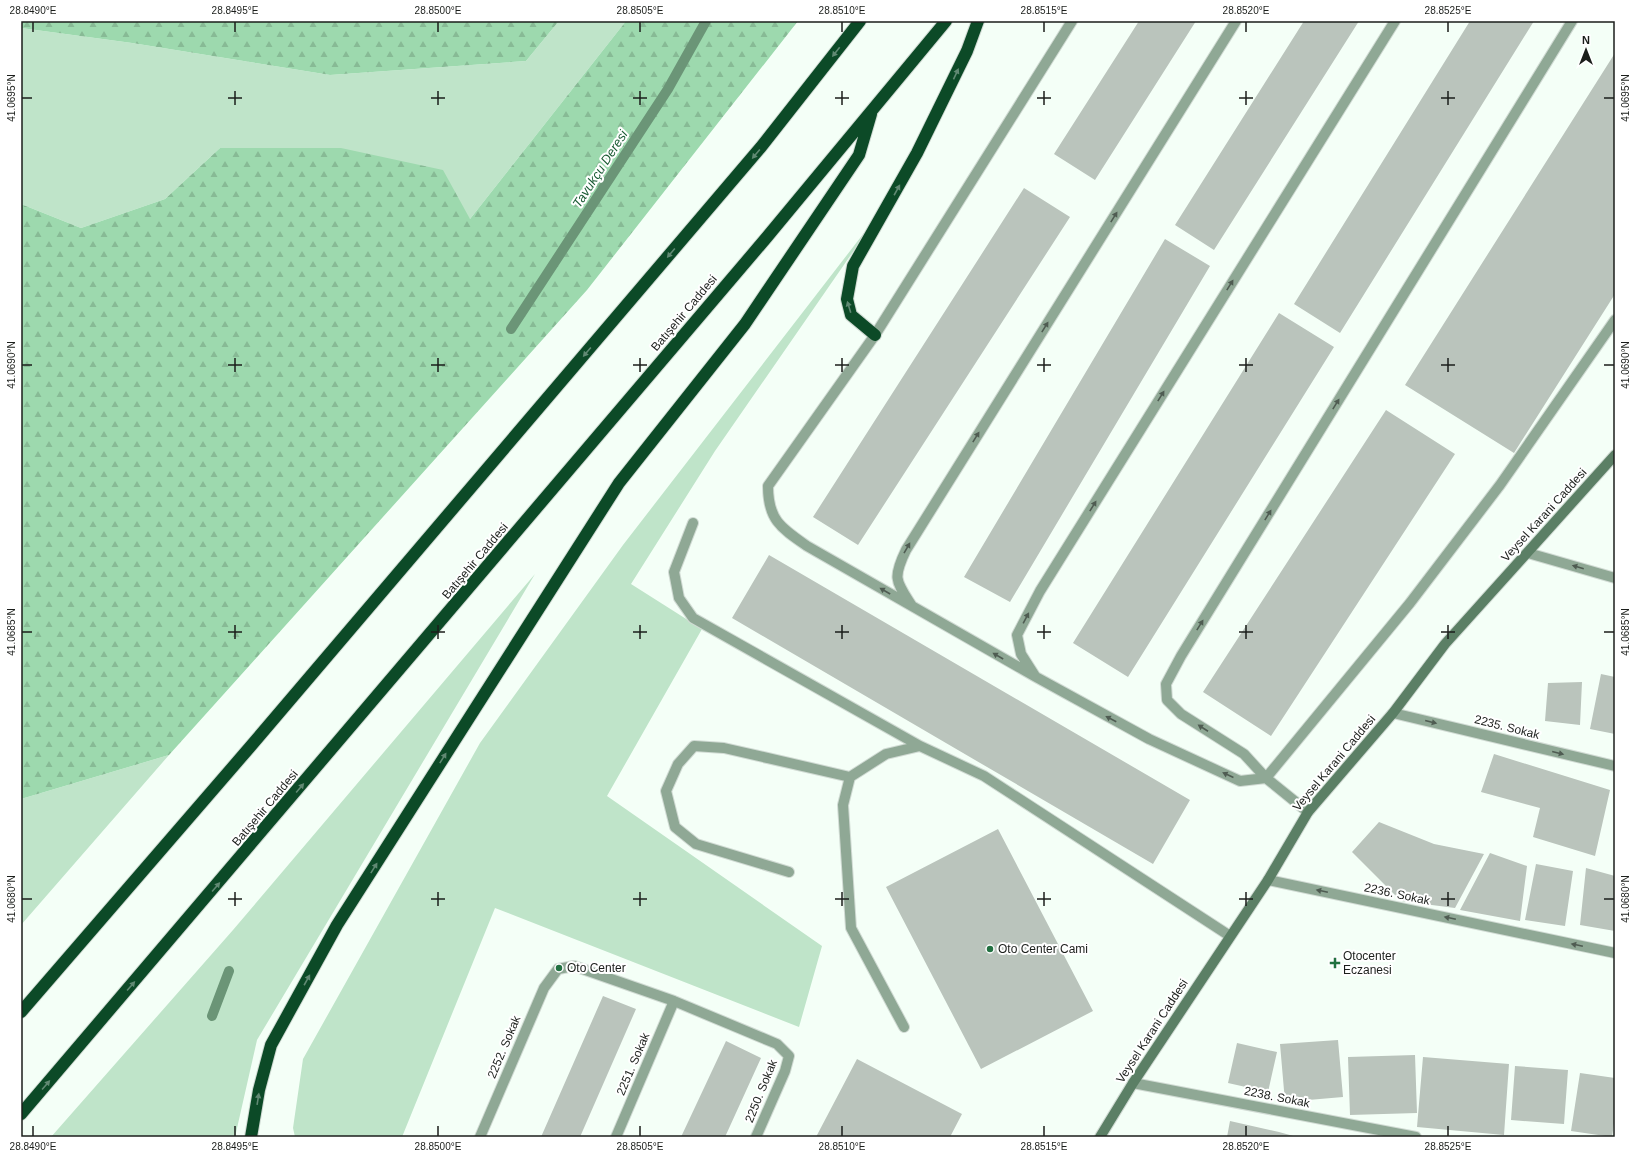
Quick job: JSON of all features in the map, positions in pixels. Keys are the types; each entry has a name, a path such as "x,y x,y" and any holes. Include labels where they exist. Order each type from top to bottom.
{"highway":[{"path":"21,1012 250,747 761,147 860,21"},
{"name":"Batışehir Caddesi","path":"21,1114 767,237 946,21"},
{"path":"875,335 851,315 846,299 853,266 917,153 967,50 978,21"},
{"path":"251,1137 259,1090 271,1045 337,925 619,483 745,324 860,155 872,109"}],"main road":[{"name":"Veysel Karani Caddesi","path":"1100,1137 1133,1083 1268,880 1308,812 1393,713 1446,644 1615,455"}],"street":[{"path":"1072,21 875,335 768,486 768,504 781,528 800,542 1036,678 1149,739 1240,781 1266,778 1415,596 1500,485 1615,320"},
{"path":"913,608 898,584 897,569 906,550 1236,21"},
{"path":"1036,678 1021,654 1017,635 1040,591 1395,21"},
{"path":"1308,812 1266,778 1244,754 1181,714 1167,700 1166,684 1185,649 1572,21"},
{"path":"692,523 674,572 679,598 693,618 920,746 984,776 1230,936"},
{"path":"1528,552 1615,578"},
{"name":"2235. Sokak","path":"1393,713 1615,766"},
{"path":"789,872 696,844 675,827 666,791 678,764 694,746 724,748 850,777"},
{"path":"904,1027 851,928 843,805 850,777 886,754 920,746"},
{"name":"2236. Sokak","path":"1268,880 1615,953"},
{"name":"2252. Sokak","path":"480,1137 544,988 558,969 574,966 674,1001"},
{"name":"2250. Sokak","path":"674,1001 777,1044 789,1056 785,1070 756,1137"},
{"name":"2251. Sokak","path":"616,1137 674,1001"},
{"name":"2238. Sokak","path":"1133,1083 1416,1137"}],"green space":[{"path":"21,21 559,21 526,61 330,75 132,43 21,28"},
{"path":"559,21 626,21 470,219 220,148 165,199 81,228 21,204 21,28 132,43 330,75 526,61"},
{"path":"626,21 798,21 587,290 169,755 21,799 21,204 81,228 165,199 220,148 341,148 443,170 470,219"},
{"path":"884,207 715,451 631,584 702,629 607,796 822,946 799,1027 495,908 402,1137 295,1137 293,1128 303,1059 480,743 623,545"},
{"path":"535,574 257,1040 235,1137 51,1137 233,930"},
{"path":"169,755 21,925 21,799"}],"building":[{"path":"1139,21 1196,21 1095,180 1054,154"},
{"path":"1304,21 1359,21 1214,250 1175,225"},
{"path":"1470,21 1534,21 1340,333 1294,304"},
{"path":"1615,53 1615,294 1514,453 1405,385"},
{"path":"1024,188 1070,217 858,545 813,517"},
{"path":"1165,239 1210,266 1010,602 964,577"},
{"path":"1279,313 1334,347 1128,677 1073,643"},
{"path":"1386,410 1455,454 1271,736 1203,692"},
{"path":"769,555 1190,800 1153,864 732,618"},
{"path":"1601,674 1615,677 1615,734 1590,729"},
{"path":"1582,682 1580,725 1545,721 1548,683"},
{"path":"1494,754 1610,790 1595,856 1533,837 1540,808 1481,792"},
{"path":"1379,822 1434,844 1484,854 1455,908 1401,901 1352,852"},
{"name":"Oto Center Cami","path":"998,829 1093,1011 981,1069 886,887"},
{"path":"1490,853 1527,866 1520,921 1460,910"},
{"path":"1536,864 1573,871 1565,926 1525,920"},
{"path":"1586,868 1615,876 1615,931 1580,925"},
{"path":"603,996 636,1009 580,1137 541,1137"},
{"path":"1338,1040 1343,1097 1285,1102 1280,1044"},
{"path":"726,1041 761,1058 725,1137 681,1137"},
{"path":"1237,1043 1277,1052 1268,1092 1228,1083"},
{"path":"1415,1055 1417,1113 1350,1115 1348,1057"},
{"path":"1423,1057 1509,1064 1504,1135 1417,1127"},
{"path":"857,1059 962,1114 950,1137 816,1137"},
{"path":"1515,1066 1568,1070 1564,1124 1511,1120"},
{"path":"1580,1073 1615,1078 1615,1116 1612,1137 1571,1131"},
{"path":"1230,1121 1279,1132 1297,1137 1227,1137"}],"waterway":[{"name":"Tavukçu Deresi","path":"511,329 668,89 706,21"},
{"path":"212,1016 229,971"}],"place":[{"name":"Oto Center Cami","path":"990,949"},
{"name":"Otocenter Eczanesi","path":"1335,963"},
{"name":"Oto Center","path":"559,968"}]}
